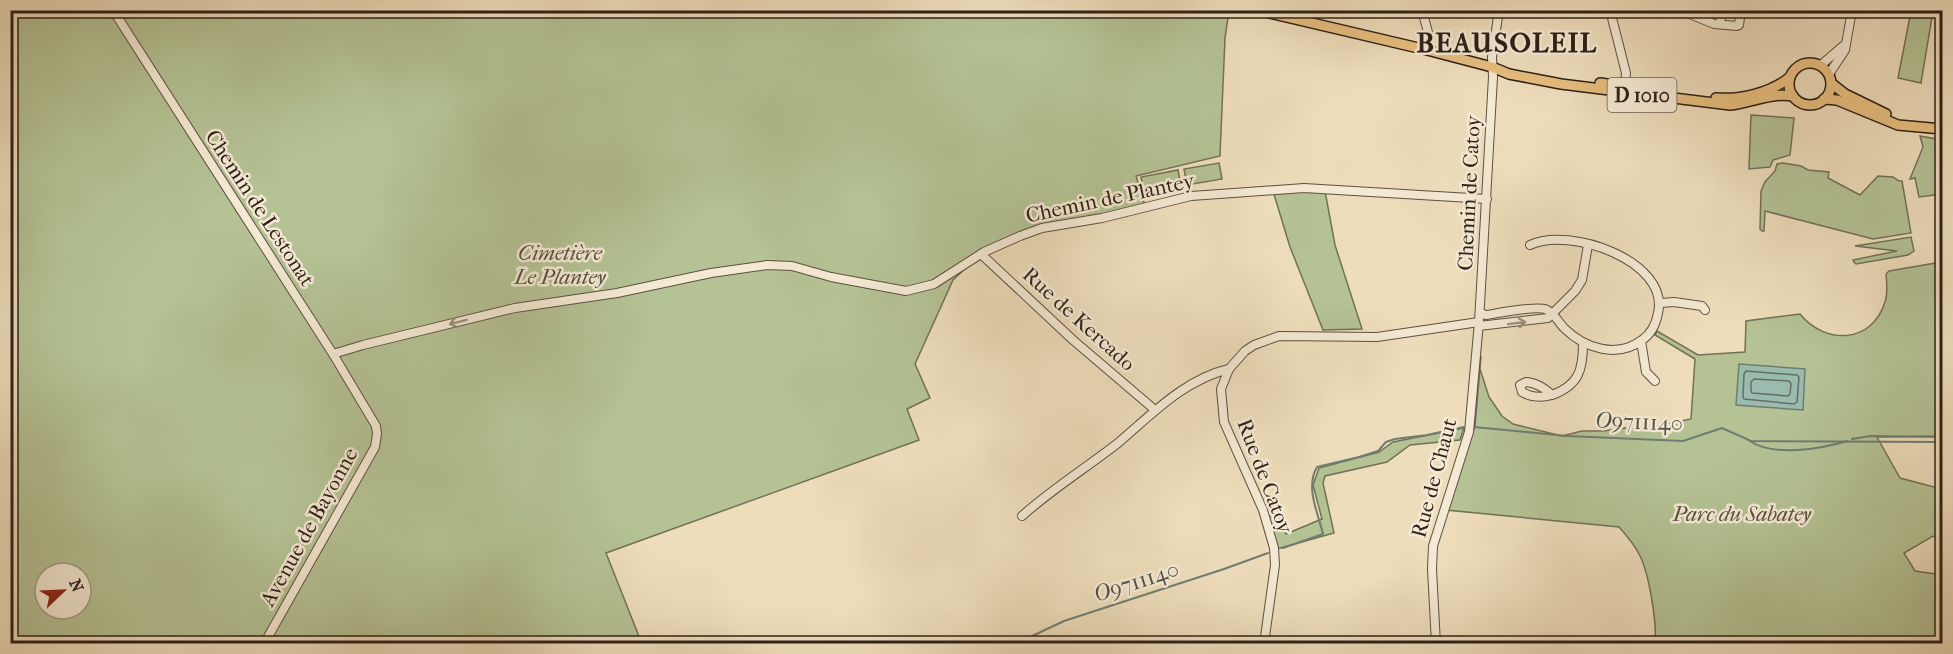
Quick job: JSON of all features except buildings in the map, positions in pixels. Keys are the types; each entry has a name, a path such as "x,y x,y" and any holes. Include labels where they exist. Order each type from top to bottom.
{"main road":[{"name":"D 1010","path":"1257,10 1427,50 1492,67 1509,74 1561,84 1729,99 1780,84 1790,77"},
{"path":"1830,79 1828,94 1824,99 1816,104 1806,105 1793,96 1788,83 1797,67 1803,64 1821,65 1830,79 1845,94 1909,125"},
{"name":"D 1010","path":"1492,67 1503,66 1630,90 1730,105 1782,94 1793,96"},
{"path":"1824,99 1837,100 1889,122 1942,129"}],"street":[{"name":"Chemin de Lestonat","path":"113,10 333,354 376,426"},
{"path":"1422,10 1429,36 1427,50"},
{"name":"Chemin de Catoy","path":"1479,324 1492,67 1499,10"},
{"path":"1619,10 1611,11 1630,90"},
{"path":"1680,10 1700,19 1720,24 1739,25 1741,10"},
{"path":"1720,24 1722,10"},
{"path":"1830,79 1848,41 1852,10"},
{"path":"1821,65 1848,41"},
{"name":"Chemin de Plantey","path":"333,354 515,308 609,294 711,273 767,265 792,266 831,277 906,291 933,284 981,254 1042,228 1102,218 1191,196 1304,188 1487,199"},
{"path":"1480,313 1486,315 1543,309 1552,313 1564,328 1582,343 1607,350 1620,349 1641,341 1650,333 1657,321 1661,303 1656,287 1636,266 1606,249 1571,240 1540,240 1530,245"},
{"path":"1022,516 1055,488 1117,443 1155,410 1201,379 1229,369 1245,351 1266,339 1279,336 1377,337 1479,324 1544,319 1575,291 1582,280 1588,245"},
{"name":"Rue de Kercado","path":"981,254 1073,340 1155,410"},
{"path":"1661,303 1674,302 1702,306 1705,310"},
{"name":"Rue de Chaut","path":"1436,644 1432,569 1434,546 1468,432 1479,324"},
{"path":"1641,341 1646,372 1655,381"},
{"path":"1552,395 1565,388 1578,376 1582,364 1582,343"},
{"name":"Rue de Catoy","path":"1229,369 1221,389 1224,422 1236,452 1253,484 1274,548 1275,565 1264,644"},
{"name":"Avenue de Bayonne","path":"264,644 375,447 376,426"}],"green space":[{"name":"Cimetière Le Plantey","path":"10,11 1229,11 1225,38 1220,156 1136,176 1145,206 1042,228 981,254 953,280 915,364 930,398 907,409 919,440 606,553 642,644 11,643"},
{"path":"1911,11 1933,11 1921,83 1898,78"},
{"path":"1751,115 1794,118 1790,155 1773,160 1770,167 1749,169"},
{"path":"1920,136 1942,140 1942,194 1919,197 1915,178 1910,179 1923,147"},
{"path":"1219,163 1222,179 1187,185 1184,169"},
{"path":"1777,164 1801,166 1808,170 1829,172 1828,178 1860,195 1878,176 1893,177 1902,181 1911,233 1873,239 1765,211 1764,231 1762,231 1760,229 1761,191 1765,182 1775,171"},
{"path":"1178,170 1181,186 1144,193 1141,177"},
{"path":"1273,191 1325,191 1335,245 1362,329 1323,330 1290,247"},
{"path":"1911,237 1914,251 1908,255 1856,264 1853,260 1897,251 1855,246"},
{"name":"Parc du Sabatey","path":"1942,262 1942,436 1877,437 1900,478 1942,489 1942,540 1933,536 1904,553 1915,571 1942,575 1942,643 1655,643 1653,611 1643,562 1637,550 1619,527 1446,510 1475,426 1481,356 1480,369 1489,397 1502,416 1513,424 1562,436 1582,431 1647,428 1691,419 1695,359 1655,335 1657,331 1698,355 1745,352 1746,321 1800,314 1822,331 1834,335 1847,335 1870,326 1879,316 1886,299 1886,274 1889,271"},
{"path":"1464,428 1460,440 1410,445 1387,462 1325,476 1323,483 1334,533 1277,549 1268,512 1275,509 1286,534 1322,519 1313,485 1319,468 1379,452 1393,442"}],"water":[{"path":"1739,364 1805,369 1803,410 1736,405"}],"waterway":[{"name":"O9711140","path":"1283,548 1323,534 1312,491 1317,467 1378,451 1386,442 1395,439 1464,427"},
{"name":"O9711140","path":"1474,427 1567,436 1683,441 1722,428 1751,441 1942,442"},
{"path":"1852,439 1870,436 1942,437"},
{"path":"1750,441 1771,449 1784,450 1811,449 1847,441"},
{"name":"O9711140","path":"1015,644 1064,621 1268,553"}],"district":[{"name":"BEAUSOLEIL","path":"1507,43"}]}
